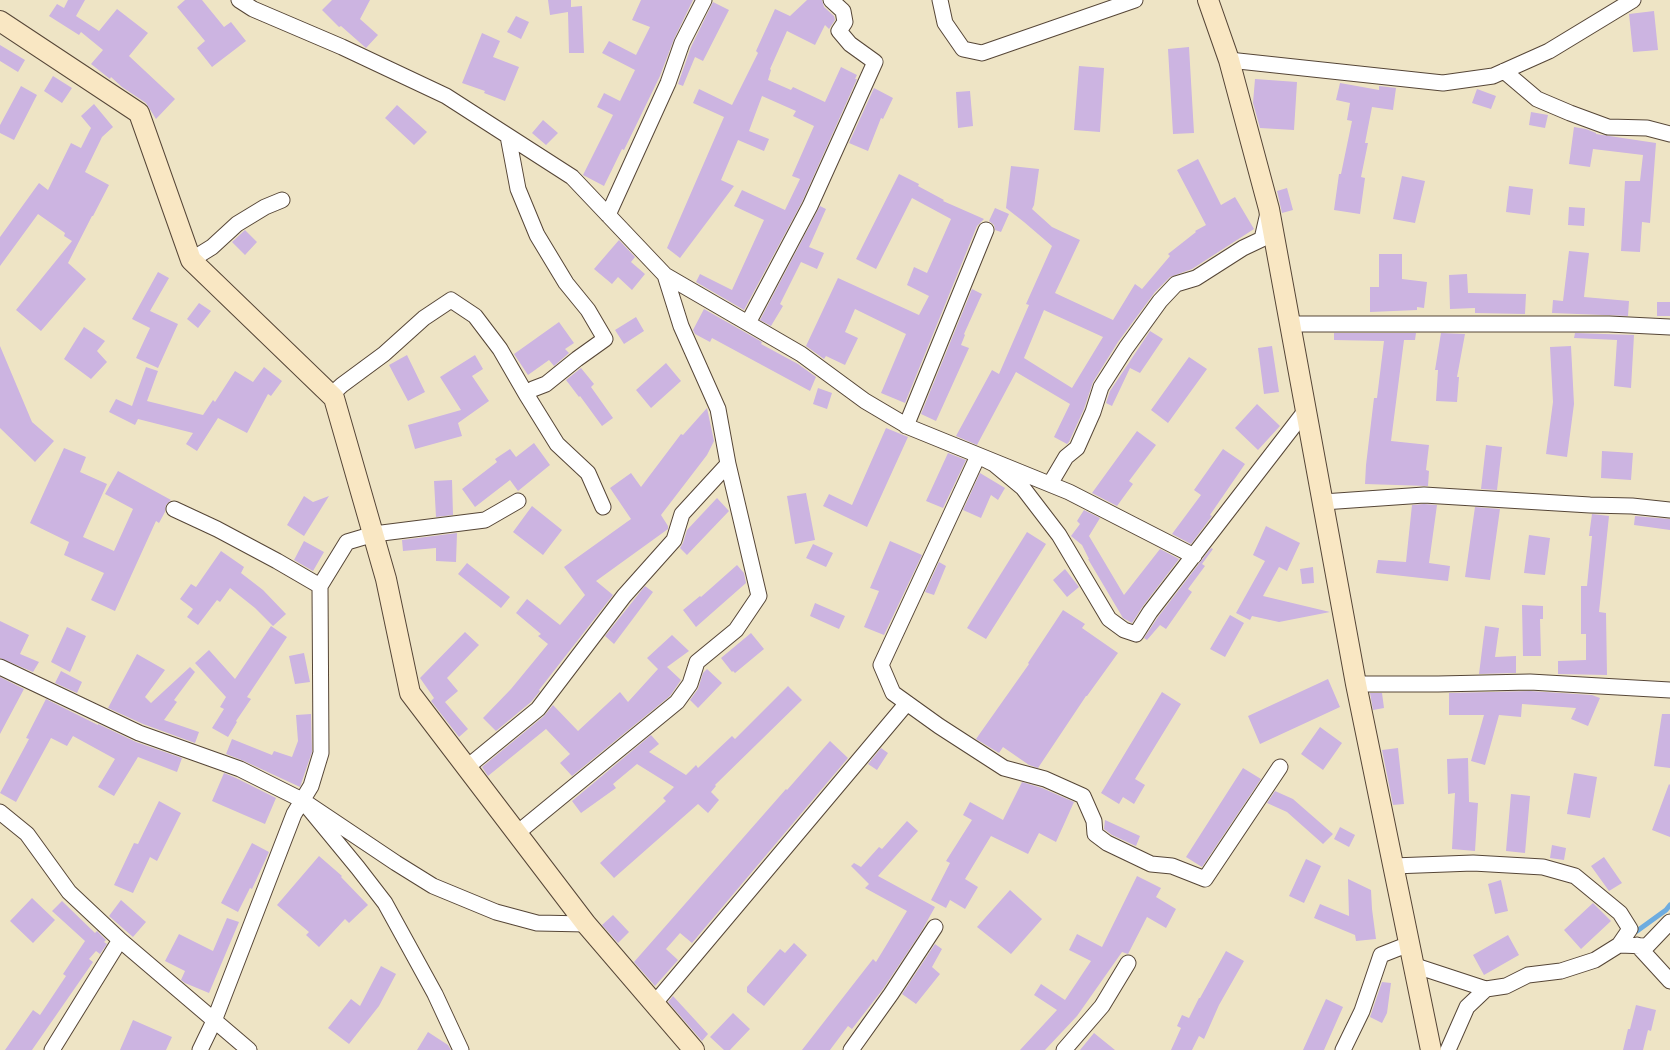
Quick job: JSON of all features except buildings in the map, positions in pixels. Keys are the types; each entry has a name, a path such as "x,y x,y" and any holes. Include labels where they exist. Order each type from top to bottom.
{"street":[{"path":"238,0 253,9 446,96 572,177 665,275 801,354 865,401 906,426 1068,492 1194,556"},
{"path":"608,215 668,83 682,43 704,0"},
{"path":"748,323 810,206 875,62 850,44 839,31 845,22 843,11 831,0"},
{"path":"940,0 945,23 962,50 982,53 1134,0"},
{"path":"1208,0 1229,60 1269,209 1356,684 1430,1050"},
{"path":"1229,60 1443,83 1493,76 1549,51 1633,0"},
{"path":"0,21 139,113 191,260 334,398 386,578 410,693 586,924 694,1050"},
{"path":"1504,71 1537,99 1570,113 1608,127 1648,128 1670,134"},
{"path":"508,136 518,189 537,235 566,283 588,310 605,339 546,384 533,388 526,394"},
{"path":"191,260 212,247 237,224 265,207 282,200"},
{"path":"1050,484 1066,456 1077,448 1093,412 1100,387 1160,301 1176,284 1196,278 1243,248 1262,239 1269,209"},
{"path":"906,426 986,230"},
{"path":"516,834 677,702 690,684 698,662 736,630 759,596 728,464 718,409 681,326 665,275"},
{"path":"331,395 384,354 424,318 451,300 475,316 500,349 557,444 588,473 603,506"},
{"path":"1291,324 1609,324 1670,327"},
{"path":"1280,767 1205,879 1172,866 1151,864 1107,843 1095,834 1094,821 1083,796 1045,779 1004,768 939,726 893,693 881,665 978,456 994,464 1023,488 1059,535 1109,619 1124,630 1136,634 1150,612 1306,410"},
{"path":"466,768 538,709 624,596 674,540 682,514 728,464"},
{"path":"1323,502 1424,495 1632,506 1670,510"},
{"path":"200,1050 214,1022 294,814 311,786 321,753 320,586 347,542 374,534 485,520 518,501"},
{"path":"174,509 277,560 320,586"},
{"path":"0,667 139,733 240,769 302,800 433,886 496,912 537,923 586,924"},
{"path":"1356,684 1530,682 1670,690"},
{"path":"654,1004 907,703"},
{"path":"302,800 384,903 435,994 461,1050"},
{"path":"0,812 27,834 69,892 120,940 248,1050"},
{"path":"1393,866 1509,864 1543,867 1575,876 1620,913 1630,928 1619,944 1595,960 1561,971 1528,975 1506,986 1486,989 1413,965"},
{"path":"1619,944 1647,946 1670,922"},
{"path":"851,1050 891,994 934,927"},
{"path":"52,1050 120,940"},
{"path":"1343,1050 1362,1011 1381,955 1409,944"},
{"path":"1637,945 1670,981"},
{"path":"1064,1050 1102,1006 1128,963"},
{"path":"1448,1050 1467,1007 1486,989"}],"waterway":[{"path":"1637,931 1670,905"}]}
